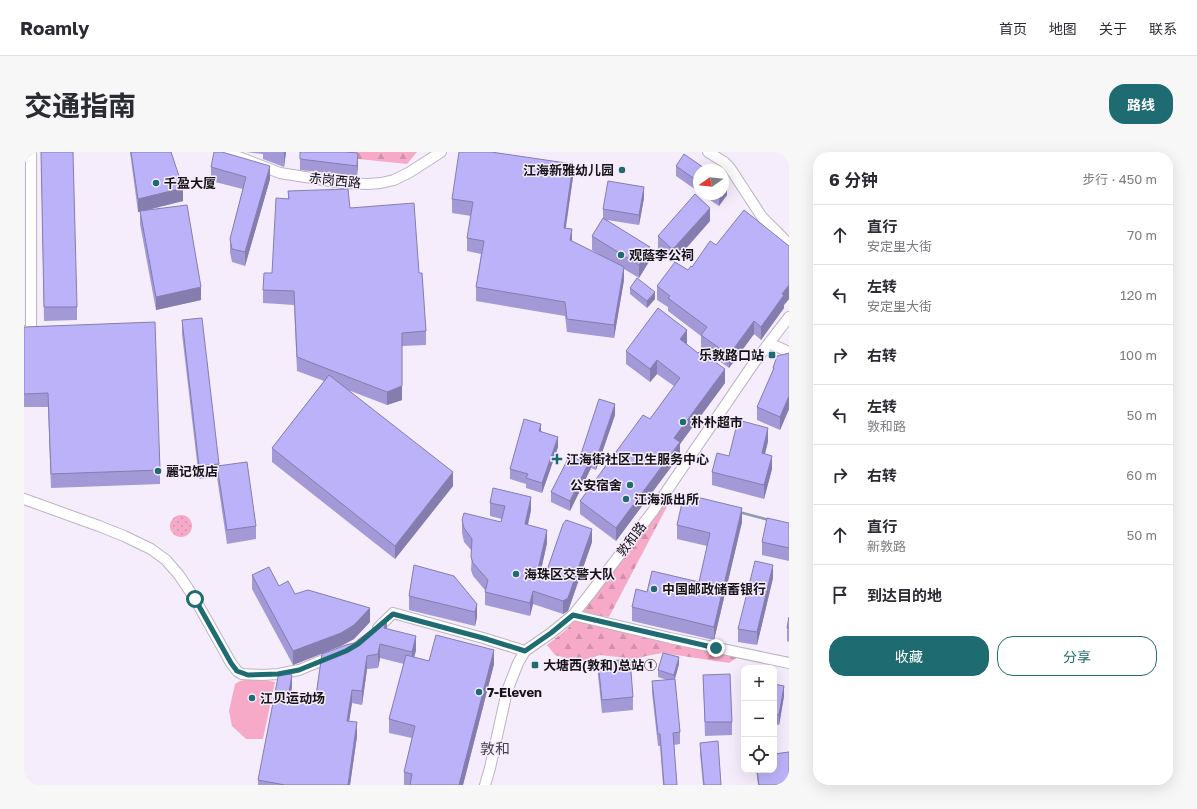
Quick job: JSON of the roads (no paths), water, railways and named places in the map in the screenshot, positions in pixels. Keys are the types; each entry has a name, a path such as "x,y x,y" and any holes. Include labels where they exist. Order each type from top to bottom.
{"street":[{"path":"24,331 31,331 31,152"},
{"name":"赤岗西路","path":"226,152 280,173 343,183 368,184 394,180 410,172 441,152"},
{"path":"708,152 724,162 730,168 762,217 789,244"},
{"name":"敦和路","path":"485,785 507,690 518,663 525,651 573,615 653,511 756,360 789,317"},
{"path":"769,344 789,352"},
{"path":"24,499 124,536 150,549 166,560 195,599 237,671 248,675 278,674 299,670 340,653"},
{"path":"372,632 393,614 525,651"},
{"path":"573,615 789,663"}],"waterway":[{"path":"739,512 769,520"}],"place":[{"name":"江海新雅幼儿园","path":"622,170"},
{"name":"千盈大厦","path":"156,183"},
{"name":"观蔭李公祠","path":"621,255"},
{"name":"乐敦路口站","path":"772,355"},
{"name":"朴朴超市","path":"683,422"},
{"name":"江海街社区卫生服务中心","path":"557,459"},
{"name":"麗记饭店","path":"158,471"},
{"name":"公安宿舍","path":"630,485"},
{"name":"江海派出所","path":"626,499"},
{"name":"海珠区交警大队","path":"516,574"},
{"name":"中国邮政储蓄银行","path":"654,589"},
{"name":"大塘西(敦和)总站①","path":"535,665"},
{"name":"7-Eleven","path":"479,692"},
{"name":"江贝运动场","path":"252,698"}],"district":[{"name":"敦和","path":"495,748"}]}
